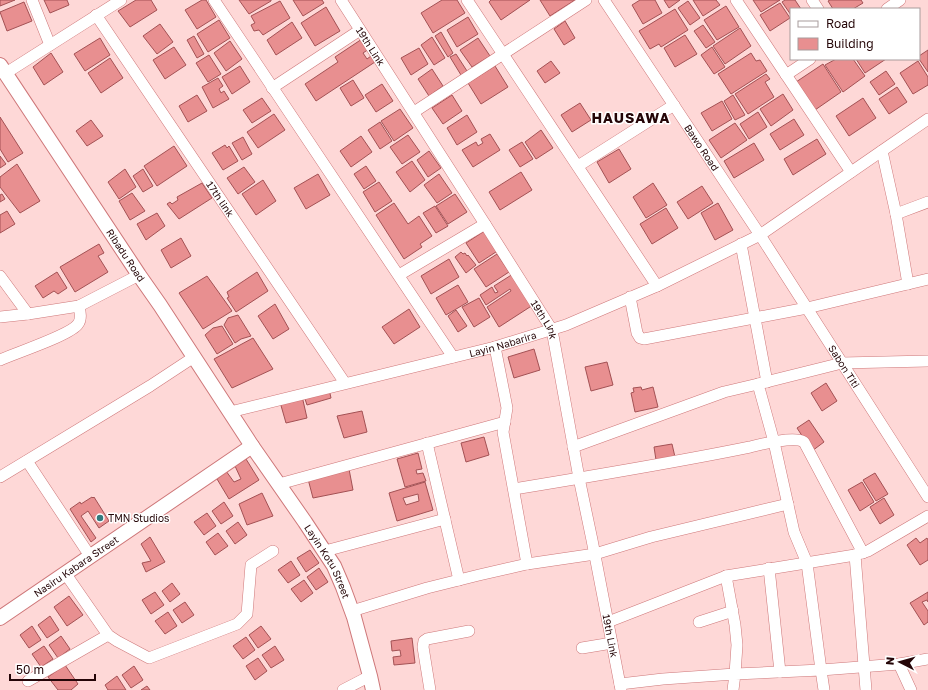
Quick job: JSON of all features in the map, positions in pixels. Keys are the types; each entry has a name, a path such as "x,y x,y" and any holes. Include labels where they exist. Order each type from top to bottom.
{"street":[{"path":"32,0 50,45"},
{"path":"3,69 50,45 121,0"},
{"path":"214,0 453,357"},
{"name":"19th Link","path":"341,0 552,330 572,447 621,687"},
{"path":"467,0 657,286"},
{"path":"414,112 586,0"},
{"name":"Bawo Road","path":"604,0 760,235"},
{"path":"736,0 850,172"},
{"path":"888,8 900,0"},
{"name":"17th link","path":"96,15 345,383"},
{"path":"272,88 360,30"},
{"path":"786,75 808,60"},
{"name":"Ribadu Road","path":"3,69 139,275 160,304 252,446"},
{"path":"578,166 674,105"},
{"name":"Layin Nabarira","path":"230,412 495,347 566,325 657,286 760,235 928,119"},
{"path":"882,151 896,214 908,284"},
{"path":"896,214 928,202"},
{"path":"399,275 485,224"},
{"name":"Sabon Titi","path":"760,235 928,497"},
{"path":"741,244 756,318 763,383 774,442 794,532 807,563 824,690"},
{"path":"0,317 79,306 139,275"},
{"path":"0,276 28,314"},
{"path":"630,297 637,333 642,339 807,308 928,280"},
{"path":"0,360 54,338 74,328 79,324 80,320 79,306"},
{"path":"495,347 507,408 503,432 527,564"},
{"path":"0,477 150,386 194,357"},
{"path":"572,447 724,392 842,363 928,361"},
{"path":"279,484 505,422"},
{"path":"514,489 690,459 774,442 799,440 804,442 859,554 866,690"},
{"path":"427,444 459,580"},
{"name":"Layin Kotu Street","path":"252,446 334,566 344,587 352,611 373,690"},
{"name":"Nasiru Kabara Street","path":"0,618 252,446"},
{"path":"27,461 90,556"},
{"path":"352,611 459,580 527,564 595,554 651,537 788,504"},
{"path":"608,622 726,576 859,554 928,516"},
{"path":"325,551 445,519"},
{"path":"65,573 108,635 149,658 237,624 247,614 249,606 251,565 273,551"},
{"path":"769,568 780,672"},
{"path":"726,576 733,611 737,645 733,690"},
{"path":"699,622 733,611"},
{"path":"430,690 423,647 424,642 427,639 469,631"},
{"path":"28,680 108,635"},
{"path":"582,648 612,643"},
{"path":"621,687 663,679 864,667 899,664 928,659"},
{"path":"899,664 911,690"},
{"path":"343,690 370,676"}],"building":[{"path":"0,0 15,0 0,6"},
{"path":"44,0 67,0 69,5 50,13"},
{"path":"136,0 151,0 157,10 130,27 118,11"},
{"path":"202,0 206,0 216,17 197,29 185,10"},
{"path":"239,0 271,0 271,1 249,14"},
{"path":"293,0 322,0 324,3 303,16"},
{"path":"442,0 457,0 465,13 433,33 421,13"},
{"path":"491,0 530,0 501,20 489,2"},
{"path":"540,0 575,0 550,16"},
{"path":"640,0 655,0 662,13 643,24 632,5"},
{"path":"664,0 680,0 669,8"},
{"path":"693,0 716,0 720,5 703,16"},
{"path":"753,0 780,0 761,12"},
{"path":"785,0 795,0 800,8 790,8 790,14 782,2"},
{"path":"861,0 863,3 855,8 832,8 828,1"},
{"path":"280,1 290,18 263,35 259,30 254,31 251,25 255,23 251,16"},
{"path":"688,1 700,18 690,25 678,8"},
{"path":"24,2 32,21 7,31 0,12"},
{"path":"780,3 790,18 770,31 760,15"},
{"path":"726,6 739,27 717,40 704,20"},
{"path":"326,7 340,31 315,46 301,23"},
{"path":"675,9 688,30 661,47 659,44 650,49 639,31"},
{"path":"468,17 478,34 457,47 447,30"},
{"path":"219,20 230,38 208,52 197,34"},
{"path":"565,21 575,38 564,45 554,29"},
{"path":"292,22 302,38 276,55 267,40"},
{"path":"160,24 173,42 157,54 143,36"},
{"path":"703,25 715,42 706,48 694,31"},
{"path":"740,28 751,46 725,64 713,46"},
{"path":"441,32 453,53 448,57 435,36"},
{"path":"685,35 697,54 675,67 664,48"},
{"path":"194,36 204,54 197,58 187,40"},
{"path":"432,37 445,58 434,65 421,45"},
{"path":"100,38 110,55 85,71 74,54"},
{"path":"478,38 490,56 472,67 460,50"},
{"path":"362,39 369,49 363,53 367,59 371,56 375,62 316,101 305,84 338,62 335,57"},
{"path":"230,41 242,59 226,71 214,53"},
{"path":"174,47 186,65 165,79 153,60"},
{"path":"712,47 725,67 714,74 701,55"},
{"path":"419,48 428,64 411,75 401,58"},
{"path":"928,50 928,72 920,60 920,55"},
{"path":"51,53 63,72 44,85 33,67"},
{"path":"751,53 756,61 760,60 767,71 731,94 718,74"},
{"path":"456,54 467,71 461,75 450,57"},
{"path":"209,55 221,74 208,82 196,63"},
{"path":"110,58 123,78 101,93 88,73"},
{"path":"834,60 854,60 865,76 843,92 825,65"},
{"path":"857,60 884,60 865,73"},
{"path":"551,61 560,73 545,83 537,71"},
{"path":"918,61 928,77 928,85 913,94 900,73"},
{"path":"823,64 841,92 815,110 796,82"},
{"path":"240,66 250,82 232,94 222,77"},
{"path":"495,66 508,87 481,104 468,83"},
{"path":"432,69 443,86 429,96 418,79"},
{"path":"886,71 895,84 879,95 870,82"},
{"path":"766,74 770,79 765,82 774,97 748,114 735,94"},
{"path":"218,78 223,86 219,89 221,93 224,91 229,99 213,108 202,87"},
{"path":"353,80 364,98 351,106 340,88"},
{"path":"382,84 393,101 376,112 365,95"},
{"path":"897,87 907,102 889,114 879,99"},
{"path":"783,94 793,110 771,126 760,109"},
{"path":"197,95 207,111 188,122 179,106"},
{"path":"452,95 462,111 443,124 432,108"},
{"path":"733,95 745,115 735,120 724,101"},
{"path":"262,98 271,111 252,123 243,110"},
{"path":"863,98 876,118 849,136 836,116"},
{"path":"722,101 732,119 712,131 701,113"},
{"path":"580,103 591,120 572,132 561,115"},
{"path":"400,109 413,128 394,141 381,121"},
{"path":"758,112 767,127 749,139 740,124"},
{"path":"274,114 285,130 258,148 247,132"},
{"path":"467,115 477,132 457,145 447,128"},
{"path":"0,117 23,153 8,162 0,149"},
{"path":"794,119 804,135 780,150 770,134"},
{"path":"91,120 103,136 87,146 76,131"},
{"path":"380,122 392,141 380,149 368,130"},
{"path":"735,123 747,140 721,158 709,140"},
{"path":"541,130 553,148 536,159 525,142"},
{"path":"490,134 500,150 473,167 462,150 476,142 478,146 483,143 481,139"},
{"path":"408,135 420,152 402,164 390,147"},
{"path":"361,136 372,152 351,167 340,151"},
{"path":"243,137 252,154 242,160 232,143"},
{"path":"817,139 826,154 793,175 784,159"},
{"path":"522,142 533,159 520,167 509,150"},
{"path":"754,143 764,160 734,178 724,161"},
{"path":"225,145 227,148 229,146 238,161 223,170 212,153"},
{"path":"174,146 187,166 157,186 144,166"},
{"path":"619,149 631,169 609,183 597,162"},
{"path":"429,151 441,168 428,177 417,160"},
{"path":"0,156 6,164 0,168"},
{"path":"412,161 425,180 410,192 396,172"},
{"path":"17,164 40,201 20,213 0,187 0,177"},
{"path":"366,166 376,181 364,189 354,174"},
{"path":"244,167 255,182 238,194 227,178"},
{"path":"125,169 136,187 119,199 108,182"},
{"path":"143,169 153,186 143,192 133,176"},
{"path":"521,172 532,190 500,210 489,192"},
{"path":"318,174 330,195 306,209 294,188"},
{"path":"439,174 452,193 437,203 424,185"},
{"path":"263,180 276,201 256,215 242,194"},
{"path":"379,182 392,201 375,212 363,192"},
{"path":"202,183 212,198 179,219 167,204 170,202 172,204 178,200 177,197"},
{"path":"653,183 667,205 646,218 633,197"},
{"path":"702,186 713,203 688,219 677,202"},
{"path":"132,193 145,211 130,220 119,201"},
{"path":"2,194 5,199 0,202 0,195"},
{"path":"455,194 467,212 448,224 436,206"},
{"path":"394,203 408,224 419,216 432,236 420,244 422,247 404,259 376,215"},
{"path":"718,203 733,230 715,240 701,213"},
{"path":"435,206 448,226 436,233 423,213"},
{"path":"666,208 678,228 652,244 640,224"},
{"path":"7,211 15,224 0,233 0,215"},
{"path":"157,213 165,226 146,240 137,224"},
{"path":"486,230 499,250 479,263 466,243"},
{"path":"181,238 191,256 171,268 161,250"},
{"path":"99,244 104,253 98,256 108,272 75,292 60,267"},
{"path":"461,252 463,254 465,253 467,256 468,255 476,265 466,273 455,257"},
{"path":"497,254 509,272 486,287 474,269"},
{"path":"449,259 459,277 431,294 421,276"},
{"path":"57,272 67,288 58,294 54,291 43,298 35,286"},
{"path":"257,272 268,291 236,312 227,298 229,297 227,292"},
{"path":"513,274 533,305 499,327 487,307 511,291 510,289 486,305 480,295 492,287 495,293 498,292 494,286"},
{"path":"207,276 232,311 203,329 179,293"},
{"path":"458,285 468,302 446,315 436,298"},
{"path":"479,298 490,317 474,327 462,307"},
{"path":"275,304 289,329 273,339 258,316"},
{"path":"409,309 420,327 394,344 382,327"},
{"path":"456,310 467,326 458,332 448,316"},
{"path":"238,315 251,336 241,339 235,343 224,325 228,318"},
{"path":"222,326 233,344 217,354 205,335 213,328"},
{"path":"253,338 273,369 232,388 214,359"},
{"path":"534,349 540,370 514,378 508,357"},
{"path":"607,362 613,385 591,391 585,367"},
{"path":"826,383 837,401 822,411 811,393"},
{"path":"641,387 642,390 653,387 658,407 635,412 631,393 634,392 633,388"},
{"path":"329,389 331,398 307,405 304,396"},
{"path":"302,396 307,418 286,423 280,402"},
{"path":"362,411 367,432 344,438 337,416"},
{"path":"809,420 824,442 812,451 797,428"},
{"path":"484,437 489,455 466,462 461,443"},
{"path":"672,444 675,457 656,460 654,447"},
{"path":"418,453 422,469 416,470 417,474 423,473 426,481 405,487 397,459"},
{"path":"246,459 259,480 229,499 217,479 226,471 234,482 241,479 235,466"},
{"path":"349,469 353,490 313,498 308,479"},
{"path":"875,473 888,494 876,501 863,480"},
{"path":"425,482 433,510 397,521 389,493","holes":["418,494 419,501 406,505 403,498"]},
{"path":"862,482 874,502 860,511 848,490"},
{"path":"262,493 273,516 247,525 239,504"},
{"name":"TMN Studios","path":"94,497 109,521 99,528 88,511 81,516 96,538 91,542 70,509 80,502 81,504"},
{"path":"884,498 894,515 880,524 870,507"},
{"path":"224,502 233,516 221,524 212,511"},
{"path":"207,513 216,526 204,535 194,522"},
{"path":"238,522 247,535 235,544 226,531"},
{"path":"218,533 228,546 215,555 206,542"},
{"path":"150,537 165,562 146,572 142,563 151,561 141,544"},
{"path":"916,538 920,543 927,538 928,540 928,560 920,565 907,545"},
{"path":"310,550 319,563 306,572 297,558"},
{"path":"291,561 300,575 288,583 278,570"},
{"path":"319,568 328,582 316,590 307,577"},
{"path":"304,580 313,593 301,602 291,589"},
{"path":"172,583 180,594 170,602 162,591"},
{"path":"155,592 164,605 151,614 142,600"},
{"path":"928,592 928,602 927,600 922,602 928,611 928,622 924,625 910,603"},
{"path":"69,596 83,615 67,626 54,607"},
{"path":"185,602 194,615 182,623 173,610"},
{"path":"168,612 177,626 165,634 155,621"},
{"path":"50,616 59,630 47,638 38,625"},
{"path":"32,626 41,640 29,648 20,635"},
{"path":"261,626 271,639 258,648 249,635"},
{"path":"61,636 70,649 58,658 49,645"},
{"path":"246,637 255,650 243,659 233,646"},
{"path":"412,638 415,663 394,665 393,657 401,656 400,650 392,651 391,641"},
{"path":"44,646 53,659 41,667 32,654"},
{"path":"275,646 284,660 271,668 262,655"},
{"path":"258,658 267,671 255,680 246,666"},
{"path":"65,665 78,684 71,690 58,690 48,677"},
{"path":"134,666 143,680 131,688 122,675"},
{"path":"117,676 126,690 108,690 105,685"},
{"path":"147,686 150,690 141,690"}],"place":[{"name":"TMN Studios","path":"100,518"}],"district":[{"name":"HAUSAWA","path":"631,117"}]}
